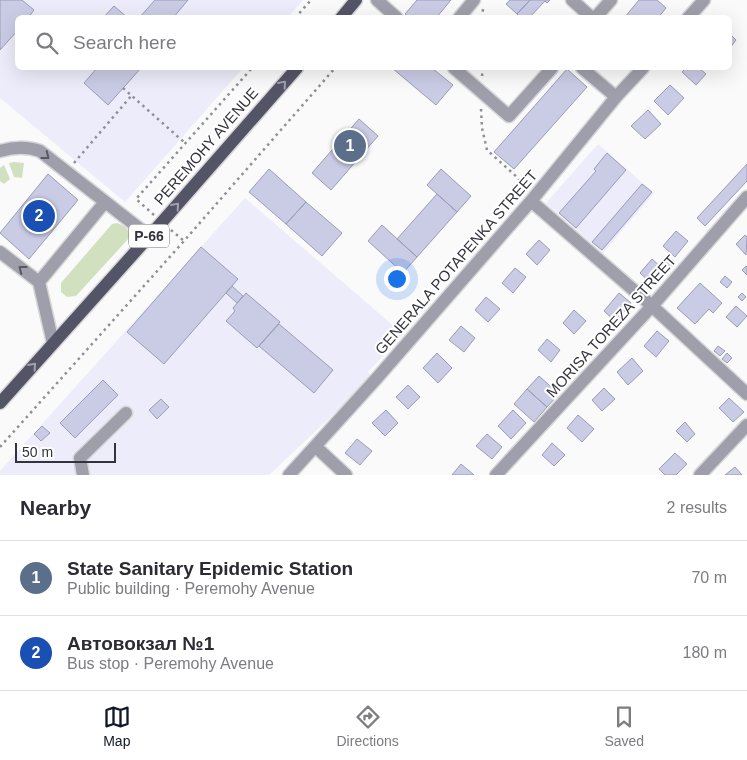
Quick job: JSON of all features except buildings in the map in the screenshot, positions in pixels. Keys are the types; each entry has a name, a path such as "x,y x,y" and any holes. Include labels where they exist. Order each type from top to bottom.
{"main road":[{"path":"344,15 356,0"},
{"name":"PEREMOHY AVENUE","path":"3,394 53,343 295,70"}],"street":[{"path":"377,0 394,15"},
{"path":"462,15 474,0"},
{"path":"572,0 590,15"},
{"path":"597,15 611,0"},
{"path":"691,15 704,0"},
{"path":"456,70 509,116 550,70"},
{"path":"584,70 616,97"},
{"name":"GENERALA POTAPENKA STREET","path":"289,475 316,447 531,201 616,97 641,70"},
{"path":"0,151 23,147 40,151 149,236"},
{"name":"MORISA TOREZA STREET","path":"496,475 652,306 747,197"},
{"path":"531,201 652,306 747,394"},
{"path":"39,282 105,202"},
{"path":"0,252 39,282 53,343"},
{"path":"83,475 80,458 126,414"},
{"path":"700,475 747,425"},
{"path":"316,447 346,475"}],"path":[{"path":"298,15 311,0"},
{"path":"136,199 250,70"},
{"path":"0,447 333,70"},
{"path":"483,70 481,91 482,128 487,150 518,178 531,201"},
{"path":"123,88 185,143"},
{"path":"66,172 132,95"}],"shaded area":[{"path":"0,0 303,0 290,15 15,15 15,70 241,70 125,202 0,98"},
{"path":"598,144 654,193 603,253 546,203"},
{"path":"245,198 403,334 368,372 372,378 269,475 0,475 0,471"}],"green space":[{"path":"9,163 24,163 22,178 14,177"},
{"path":"4,165 10,179 4,184 0,181 0,168"},
{"path":"117,223 126,228 129,232 129,238 76,296 67,297 61,292 61,283 112,224"}],"place":[{"name":"State Sanitary Epidemic Station","path":"350,146"},
{"name":"Автовокзал №1","path":"39,216"}]}
